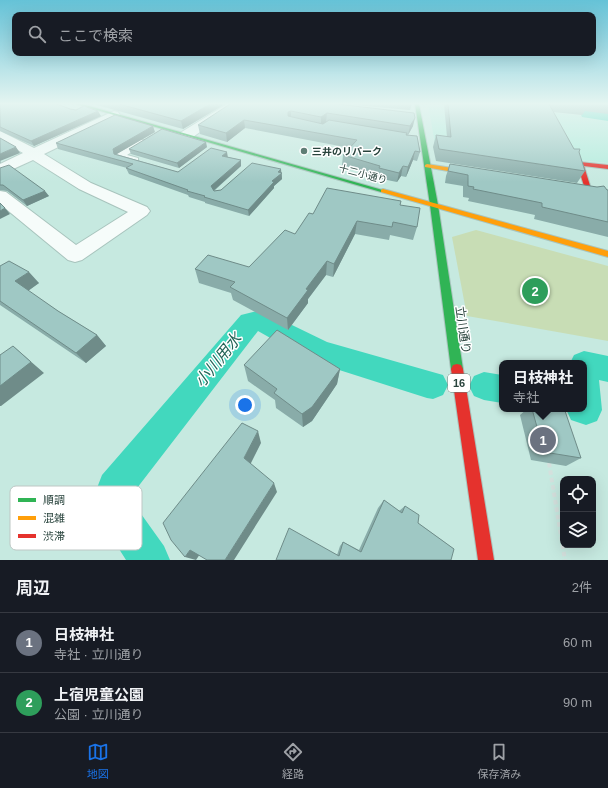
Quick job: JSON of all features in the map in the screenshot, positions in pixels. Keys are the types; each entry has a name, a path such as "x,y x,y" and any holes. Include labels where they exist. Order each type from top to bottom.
{"street":[{"path":"0,170 83,130"},
{"name":"十二小通り","path":"164,130 185,136 214,148 256,160 434,205 608,254"},
{"path":"185,136 194,130"},
{"name":"立川通り","path":"420,130 424,141 434,205 486,560"},
{"path":"0,135 34,154 85,186 141,211 75,255 0,196"},
{"path":"558,187 589,192 580,164 608,167"},
{"path":"428,166 488,176"}],"lane":[{"path":"142,162 120,156 164,130"},
{"path":"413,140 424,141"}],"path":[{"path":"549,463 565,560"}],"shaded area":[{"path":"433,130 608,130 608,163 435,144"},
{"path":"476,230 608,266 608,341 467,316 452,237"}],"building":[{"path":"7,130 55,130 31,141"},
{"path":"83,130 146,130 113,149 114,154 178,172 211,148 227,152 222,156 241,160 211,186 214,191 221,190 252,163 281,169 278,172 282,173 272,181 274,182 248,210 204,197 205,196 187,191 188,190 126,168 133,164 56,143"},
{"path":"160,130 166,130 206,142 177,163 129,149"},
{"path":"216,130 230,130 226,133"},
{"path":"301,130 390,130 407,133 406,135 417,136 420,152 415,151 408,167 403,166 399,173 379,168 380,166 343,155 357,140"},
{"path":"450,130 564,130 574,149 580,149 579,152 585,171 439,149 436,135 451,137"},
{"path":"0,138 16,147 0,154"},
{"path":"450,164 597,187 604,186 608,190 608,222 542,207 542,203 473,189 474,187 468,186 468,175 448,171"},
{"path":"9,165 45,191 23,200 3,185 0,185 0,168"},
{"path":"327,188 401,201 400,205 420,208 417,227 393,222 392,227 357,221 334,264 327,261 287,318 230,287 235,282 195,269 208,255 249,267 285,230 295,234 309,213 313,214"},
{"path":"0,203 5,208 0,211"},
{"path":"9,261 29,272 15,281 58,311 97,335 76,353 0,301 0,266"},
{"path":"277,330 340,369 312,407 302,414 274,393 277,389 244,365"},
{"path":"13,346 31,362 0,386 0,355"},
{"path":"533,412 565,412 581,458 544,452"},
{"path":"242,423 258,431 244,458 274,483 225,560 207,560 190,550 185,557 171,540 163,523"},
{"path":"384,500 402,513 405,506 419,515 418,523 454,549 451,560 276,560 289,528 339,556 343,542 361,552"}],"waterway":[{"name":"小川用水","path":"117,486 250,322 261,320 321,352 433,385"},
{"name":"小川用水","path":"587,365 608,369"},
{"name":"小川用水","path":"484,386 499,388"},
{"name":"小川用水","path":"142,549 150,560"}],"traffic: fast":[{"path":"170,130 383,191"},
{"path":"421,130 434,205 457,369"}],"traffic: slow":[{"path":"427,166 477,174"},
{"path":"383,191 608,254"}],"traffic: jam":[{"path":"567,189 589,192 580,164 608,167"},
{"path":"457,369 486,560"}],"place":[{"name":"三井のリパーク","path":"304,151"},
{"name":"上宿児童公園","path":"535,291"},
{"name":"日枝神社","path":"543,440"}]}
